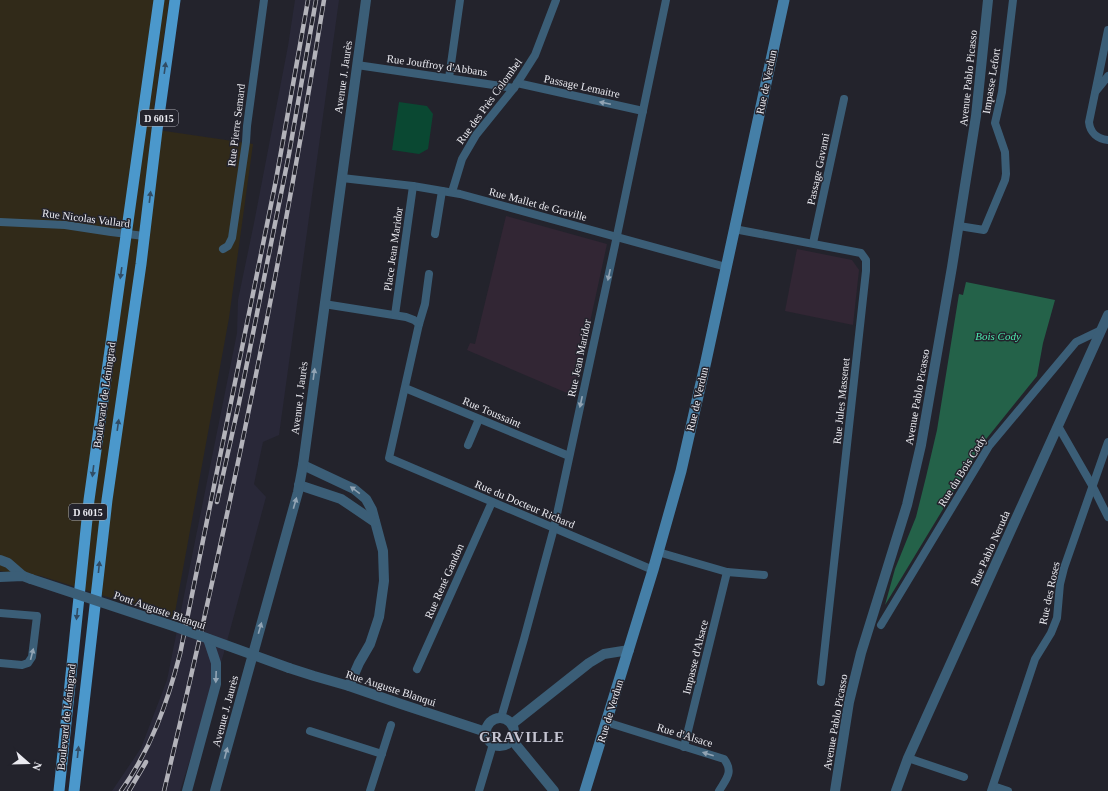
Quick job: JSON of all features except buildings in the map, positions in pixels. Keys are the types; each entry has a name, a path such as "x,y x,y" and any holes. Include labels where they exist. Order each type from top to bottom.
{"main road":[{"name":"Boulevard de Léningrad","path":"59,791 89,500 159,0"},
{"name":"Boulevard de Léningrad","path":"74,791 107,500 175,0"},
{"name":"Rue de Verdun","path":"584,791 629,650 682,466 784,0"}],"street":[{"name":"Rue Pierre Semard","path":"223,250 228,246 232,238 264,0"},
{"name":"Avenue J. Jaurès","path":"216,791 300,485 366,0"},
{"path":"449,78 460,0"},
{"name":"Rue des Près Colombel","path":"452,192 462,159 476,135 516,86 535,55 556,0"},
{"name":"Rue Jean Maridor","path":"501,718 554,528 617,237 666,0"},
{"name":"Avenue Pablo Picasso","path":"835,791 849,702 861,653 907,505 921,445 959,226 976,116 988,0"},
{"name":"Impasse Lefort","path":"959,226 984,230 1005,180 1005,152 995,123 1002,92 1013,0"},
{"path":"1108,30 1089,126 1091,131 1098,137 1108,140"},
{"name":"Rue Jouffroy d'Abbans","path":"357,65 516,86"},
{"path":"1095,93 1108,76"},
{"name":"Passage Lemaitre","path":"516,86 643,111"},
{"name":"Passage Gavarni","path":"813,243 844,99"},
{"name":"Rue Mallet de Graville","path":"342,178 452,192 726,267"},
{"name":"Place Jean Maridor","path":"395,315 413,186"},
{"path":"435,234 442,191"},
{"name":"Rue Nicolas Vallard","path":"0,222 65,224 144,236"},
{"name":"Rue Jules Massenet","path":"734,229 861,253 866,260 821,682"},
{"path":"405,388 419,324 425,304 429,274"},
{"path":"324,304 406,317 419,324"},
{"name":"Rue Pablo Neruda","path":"896,791 908,758 1108,315"},
{"name":"Rue du Bois Cody","path":"881,625 989,446 1076,342 1101,330"},
{"name":"Rue Toussaint","path":"405,388 570,456"},
{"name":"Rue du Docteur Richard","path":"405,388 389,458 653,570"},
{"path":"468,445 479,419"},
{"path":"1058,426 1093,487 1108,517"},
{"name":"Rue des Roses","path":"992,788 1035,660 1051,634 1057,618 1060,584 1064,568 1108,442"},
{"path":"303,465 354,489 366,499 372,510 383,551 384,581 379,617 370,644 359,663 349,686"},
{"path":"300,485 341,499 375,522"},
{"name":"Rue René Gandon","path":"417,669 492,502"},
{"path":"658,552 727,572 764,575"},
{"name":"Pont Auguste Blanqui","path":"0,553 4,561 27,578"},
{"name":"Impasse d'Alsace","path":"684,746 727,572"},
{"name":"Pont Auguste Blanqui","path":"0,577 27,578 171,625 289,668"},
{"path":"0,613 37,616 32,657 28,663 22,665 0,663"},
{"path":"187,791 216,684 216,663 208,639"},
{"path":"512,724 589,663 604,654 629,650"},
{"name":"Rue Auguste Blanqui","path":"289,668 349,686 486,732"},
{"path":"501,718 507,719 512,724 514,734 512,740 503,745 493,744 489,740 486,732 487,727 492,720 501,718"},
{"name":"Rue d'Alsace","path":"606,722 724,759 729,766 729,773 719,791"},
{"path":"370,791 391,725"},
{"path":"310,731 382,754"},
{"path":"512,740 554,791"},
{"path":"479,791 493,744"},
{"path":"908,758 964,777"},
{"path":"992,788 1008,791"}],"shaded area":[{"path":"0,0 169,0 151,129 253,144 229,318 174,618 41,576 0,571"},
{"path":"295,0 339,0 279,435 263,442 254,484 266,497 223,656 180,791 112,791 141,748 167,680 237,333 238,300 288,46"},
{"path":"506,216 607,244 574,396 467,350 470,343 475,344"},
{"path":"797,249 852,260 859,270 853,325 785,311"}],"green space":[{"path":"399,102 427,106 433,114 428,149 419,154 392,150"},
{"name":"Bois Cody","path":"966,282 1055,300 1043,343 1037,376 983,443 885,605 895,569 916,517 937,430 959,294 963,295"}],"railway":[{"path":"121,791 141,759 157,726 170,691 180,654 276,180 308,0"},
{"path":"217,502 239,403 289,154 316,0"},
{"path":"164,791 210,594 252,397 290,199 324,0"},
{"path":"129,791 146,762"}],"district":[{"name":"GRAVILLE","path":"522,737"}]}
